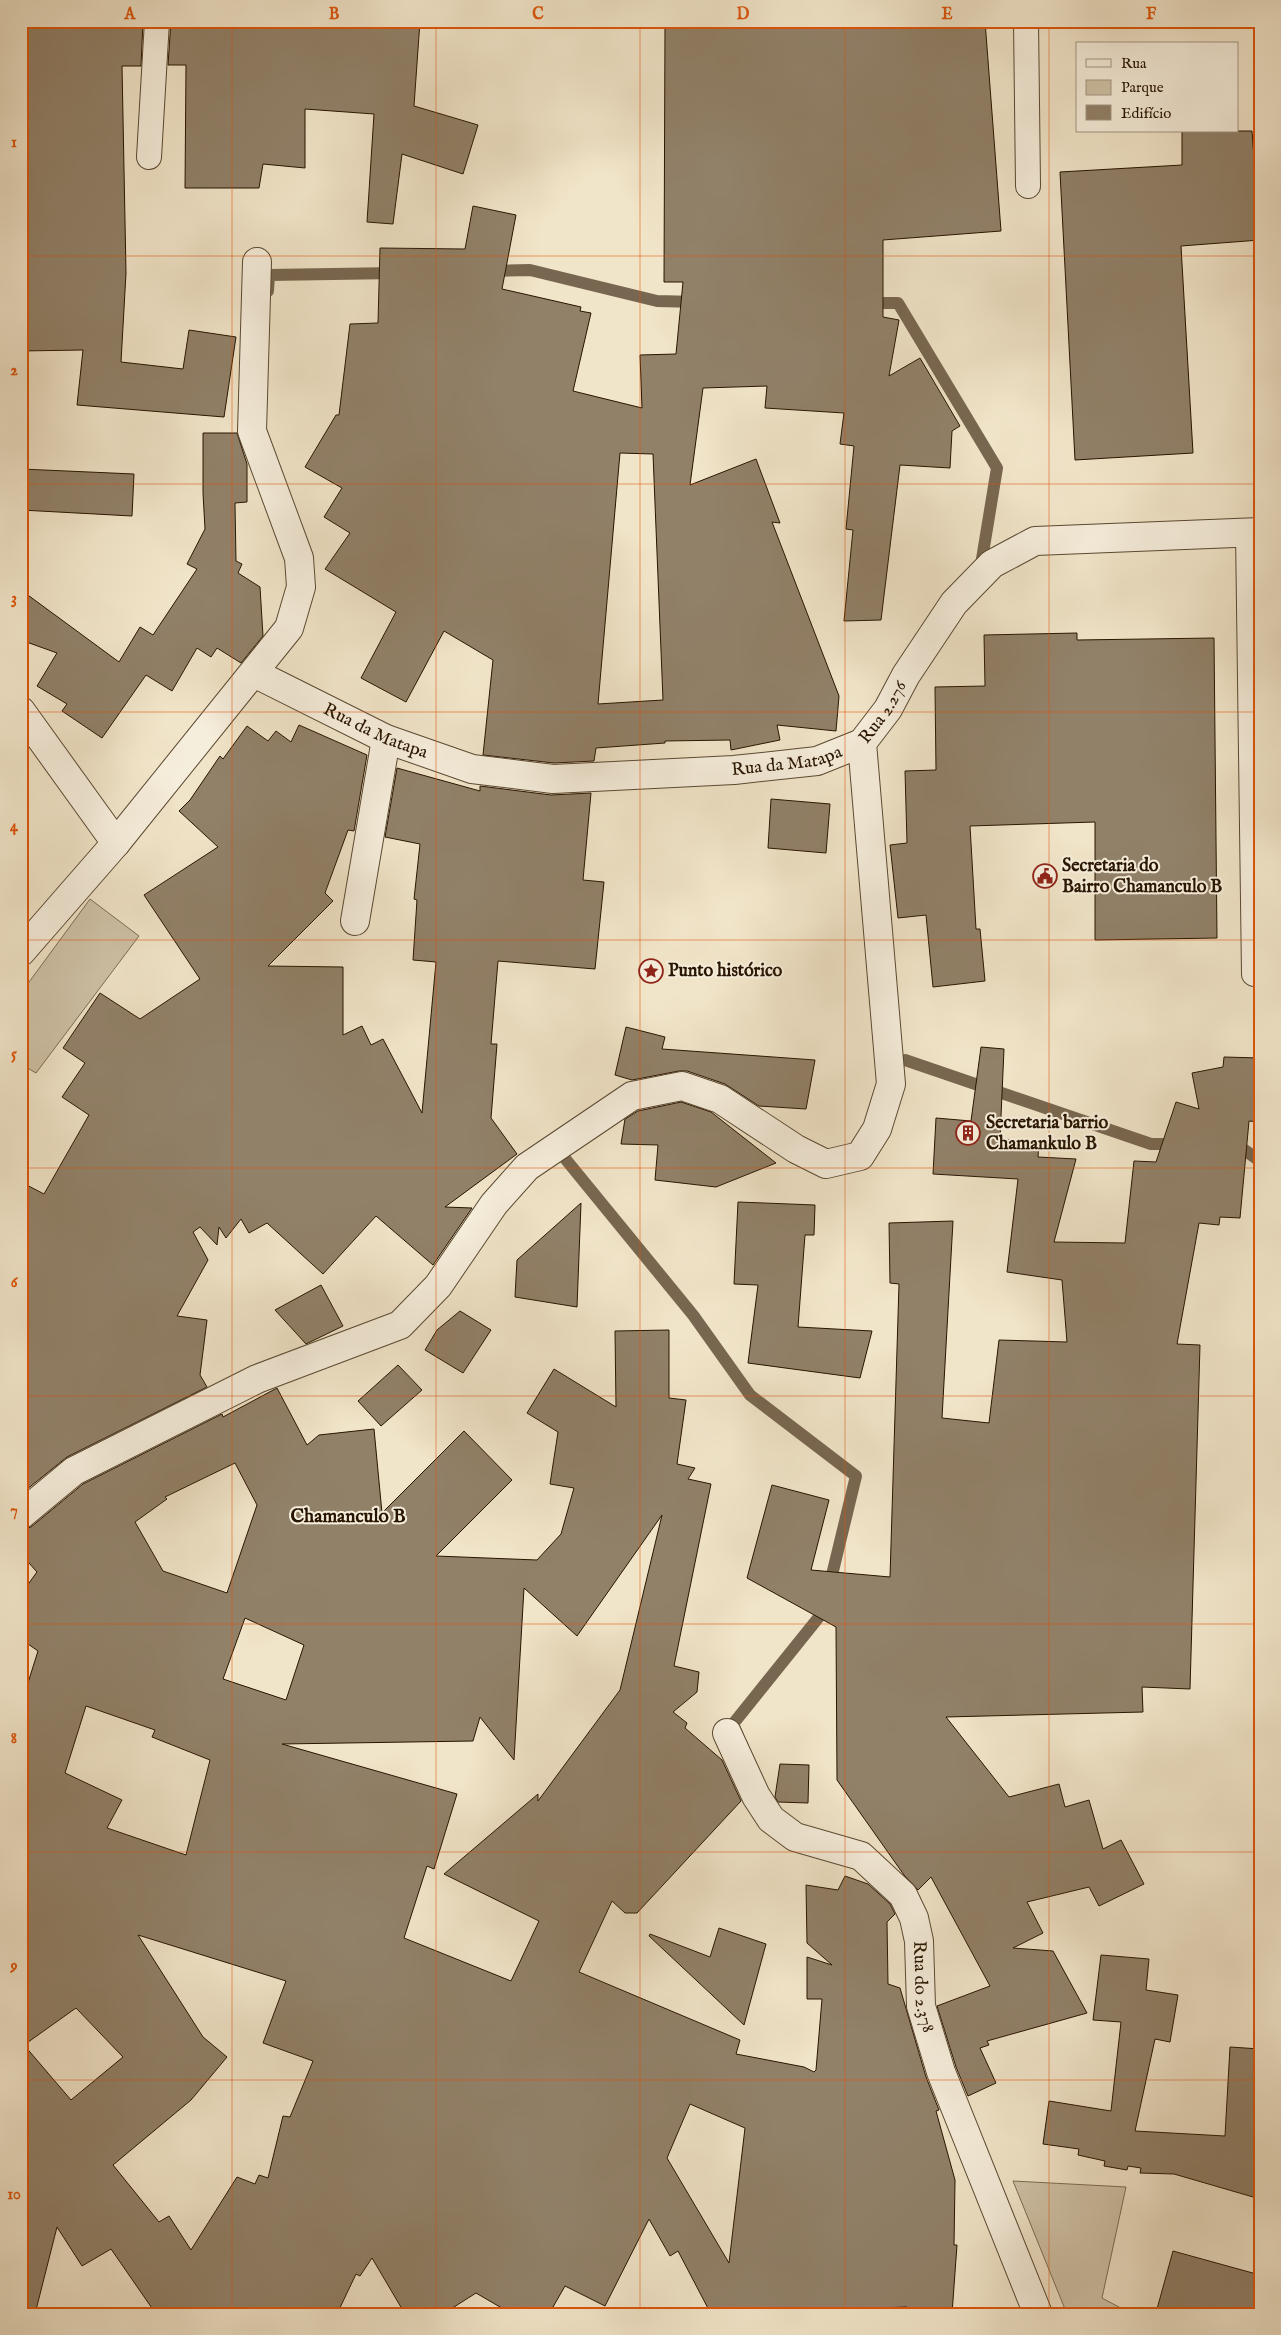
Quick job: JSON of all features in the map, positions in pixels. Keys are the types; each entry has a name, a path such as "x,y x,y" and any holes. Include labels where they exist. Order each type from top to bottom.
{"street":[{"path":"21,952 116,843 289,628 301,587 299,558 252,431 258,262"},
{"name":"Rua 2.276","path":"21,1515 74,1471 248,1383 400,1325 438,1286 494,1204 527,1167 632,1096 682,1086 720,1099 796,1149 826,1164 860,1156 877,1130 891,1084 862,743 888,709 906,675 954,603 992,564 1035,541 1254,532"},
{"name":"Rua da Matapa","path":"254,673 386,739 472,769 553,779 734,770 817,761 862,743"},
{"path":"21,711 116,843"},
{"path":"355,921 386,739"},
{"name":"Rua do 2.378","path":"727,1733 756,1796 771,1819 795,1837 861,1856 904,1895 914,1918 919,1941 921,2006 941,2072 1038,2314"}],"lane":[{"path":"149,157 158,21"},
{"path":"1026,21 1028,186"},
{"path":"1254,532 1254,974"}],"green space":[{"path":"90,899 139,936 36,1073 21,1064 21,993"},
{"path":"1013,2181 1126,2187 1102,2298 1132,2314 1067,2314"}],"building":[{"path":"21,21 143,21 141,66 122,66 126,273 121,362 183,369 189,330 236,337 224,417 77,405 83,350 21,351"},
{"path":"171,21 420,21 414,106 478,125 463,174 402,154 393,224 367,222 374,114 305,109 305,168 263,164 259,188 185,188 186,65 168,65"},
{"path":"665,21 985,21 1001,231 883,240 883,317 899,320 889,376 920,358 960,426 952,431 950,468 900,465 881,620 844,621 853,530 846,529 854,446 840,444 844,413 765,408 767,386 703,388 690,485 756,459 780,523 772,522 839,696 836,731 777,725 780,740 731,750 730,740 665,741 665,743 596,748 594,761 554,763 483,755 493,660 444,631 406,702 361,678 396,612 325,569 350,533 324,517 342,488 305,467 336,415 339,415 350,324 378,323 380,248 465,249 473,206 516,215 502,289 581,307 580,311 591,313 573,391 642,408 640,355 676,354 683,282 664,282","holes":["620,453 653,454 663,700 598,704"]},
{"path":"1252,131 1260,240 1181,246 1193,453 1075,460 1060,172 1182,165 1182,132"},
{"path":"203,433 237,433 247,464 247,502 235,503 236,561 242,564 238,573 260,587 263,636 241,663 217,648 211,657 197,648 172,691 146,675 102,738 62,711 67,704 37,686 57,653 21,640 21,590 119,662 140,627 153,635 197,569 187,564 205,529"},
{"path":"21,469 134,474 132,516 21,510"},
{"path":"1077,633 1077,640 1214,638 1217,938 1095,940 1095,822 970,826 976,929 980,929 985,981 933,987 926,915 898,918 890,845 907,843 905,771 936,770 935,687 985,686 984,635"},
{"path":"299,725 367,755 354,831 348,830 325,893 333,901 268,966 343,967 343,1035 362,1026 371,1045 383,1039 422,1113 436,962 413,960 417,900 414,899 420,844 385,837 397,768 480,791 480,786 551,795 591,793 583,880 604,882 595,969 498,961 491,1044 497,1044 491,1118 517,1154 445,1207 472,1208 433,1265 376,1216 323,1274 267,1223 249,1233 241,1219 226,1238 219,1227 217,1245 200,1227 193,1232 208,1260 177,1316 207,1320 200,1375 207,1387 67,1457 21,1494 21,1182 44,1194 89,1115 62,1097 85,1063 63,1048 100,993 140,1019 200,979 144,895 218,847 179,811 190,800 220,756 223,759 247,726 268,741 276,731 291,742"},
{"path":"771,799 830,804 826,853 768,848"},
{"path":"626,1027 665,1037 662,1049 815,1060 806,1109 759,1106 725,1084 687,1071 632,1080 615,1075"},
{"path":"981,1047 1004,1049 1000,1139 1039,1141 1038,1157 1076,1159 1054,1242 1125,1243 1134,1161 1156,1162 1176,1102 1199,1109 1192,1073 1223,1067 1224,1057 1260,1058 1260,1122 1249,1121 1240,1218 1220,1217 1219,1225 1199,1223 1177,1344 1200,1345 1190,1689 1142,1687 1143,1712 946,1717 1009,1797 1059,1784 1065,1807 1089,1800 1103,1849 1121,1840 1144,1884 1099,1906 1089,1887 1027,1902 1043,1933 1013,1948 1053,1951 1087,2013 987,2041 989,2045 980,2048 996,2083 968,2096 956,2067 937,2006 990,1986 931,1877 918,1890 904,1875 837,1780 836,1627 747,1578 772,1485 829,1500 811,1570 890,1577 899,1284 890,1283 889,1223 953,1221 942,1418 989,1423 999,1340 1067,1342 1062,1280 1007,1272 1018,1179 933,1174 936,1118 971,1121"},
{"path":"681,1102 711,1112 776,1163 716,1187 655,1180 658,1145 621,1144 625,1119 638,1111"},
{"path":"738,1202 815,1205 814,1235 805,1235 798,1327 872,1331 860,1378 748,1363 758,1285 734,1284"},
{"path":"581,1203 577,1307 515,1297 517,1260"},
{"path":"321,1285 343,1326 306,1344 275,1310"},
{"path":"460,1311 491,1330 463,1373 425,1350 437,1330"},
{"path":"669,1330 669,1398 686,1400 677,1464 695,1468 688,1479 711,1484 674,1666 699,1672 697,1692 673,1712 687,1723 685,1728 722,1760 741,1801 637,1913 625,1913 612,1901 579,1972 740,2040 736,2054 804,2067 814,2072 816,2070 822,1999 807,1999 807,1957 832,1965 807,1943 806,1885 838,1890 845,1876 868,1884 890,1904 895,1914 887,1922 888,1984 900,1988 926,2077 939,2110 936,2111 955,2180 954,2245 957,2245 952,2314 907,2314 907,2307 795,2311 756,2308 759,2314 711,2314 678,2251 670,2256 649,2219 605,2306 565,2286 549,2314 512,2314 476,2293 443,2314 405,2314 372,2258 360,2276 356,2274 337,2314 156,2314 111,2249 82,2266 57,2227 35,2314 21,2314 21,1705 38,1651 21,1639 21,1594 37,1572 21,1554 21,1530 31,1527 83,1484 222,1414 223,1417 277,1388 307,1445 319,1435 374,1429 382,1513 464,1431 512,1480 436,1556 537,1560 561,1534 574,1488 550,1484 558,1432 527,1413 554,1369 616,1407 615,1331","holes":["235,1463 257,1505 227,1593 163,1571 135,1522 167,1499 165,1497","662,1515 620,1690 538,1801 538,1794 444,1874 539,1921 511,1981 404,1938 427,1866 434,1869 457,1794 282,1744 473,1741 480,1717 514,1760 524,1588 577,1636","245,1618 304,1645 286,1700 223,1679","86,1706 155,1730 152,1737 210,1760 186,1855 107,1828 122,1800 65,1773","138,1935 286,1981 263,2043 313,2061 290,2117 283,2116 268,2178 259,2175 255,2184 237,2177 191,2250 169,2216 159,2222 113,2165 191,2100 227,2057 203,2037","76,2008 123,2057 71,2100 24,2045","690,2104 745,2128 729,2263 667,2158"]},
{"path":"398,1365 422,1390 381,1426 358,1401"},
{"path":"780,1764 809,1765 808,1803 778,1802 775,1797"},
{"path":"719,1928 766,1944 744,2025 649,1936 650,1934 710,1957"},
{"path":"1101,1955 1149,1959 1146,1990 1178,1995 1170,2042 1155,2039 1135,2131 1225,2136 1230,2047 1260,2049 1260,2199 1174,2174 1140,2173 1141,2168 1128,2166 1127,2170 1104,2166 1105,2161 1078,2155 1079,2149 1043,2144 1049,2101 1111,2111 1121,2022 1093,2020"},
{"path":"1173,2251 1260,2275 1260,2314 1173,2314 1157,2309"}],"waterway":[{"path":"488,271 530,270 657,301 697,302"},
{"path":"268,291 269,275 396,273"},
{"path":"867,303 898,303 997,468 980,571"},
{"path":"905,1060 1151,1144 1178,1144"},
{"path":"1233,1144 1236,1144 1260,1161"},
{"path":"554,1145 693,1315 750,1395 856,1476 823,1612 733,1724 738,1736"}],"place":[{"name":"Secretaria do Bairro Chamanculo B","path":"1045,876"},
{"name":"Punto histórico","path":"651,971"},
{"name":"Secretaria barrio Chamankulo B","path":"968,1133"}],"district":[{"name":"Chamanculo B","path":"348,1517"}]}
